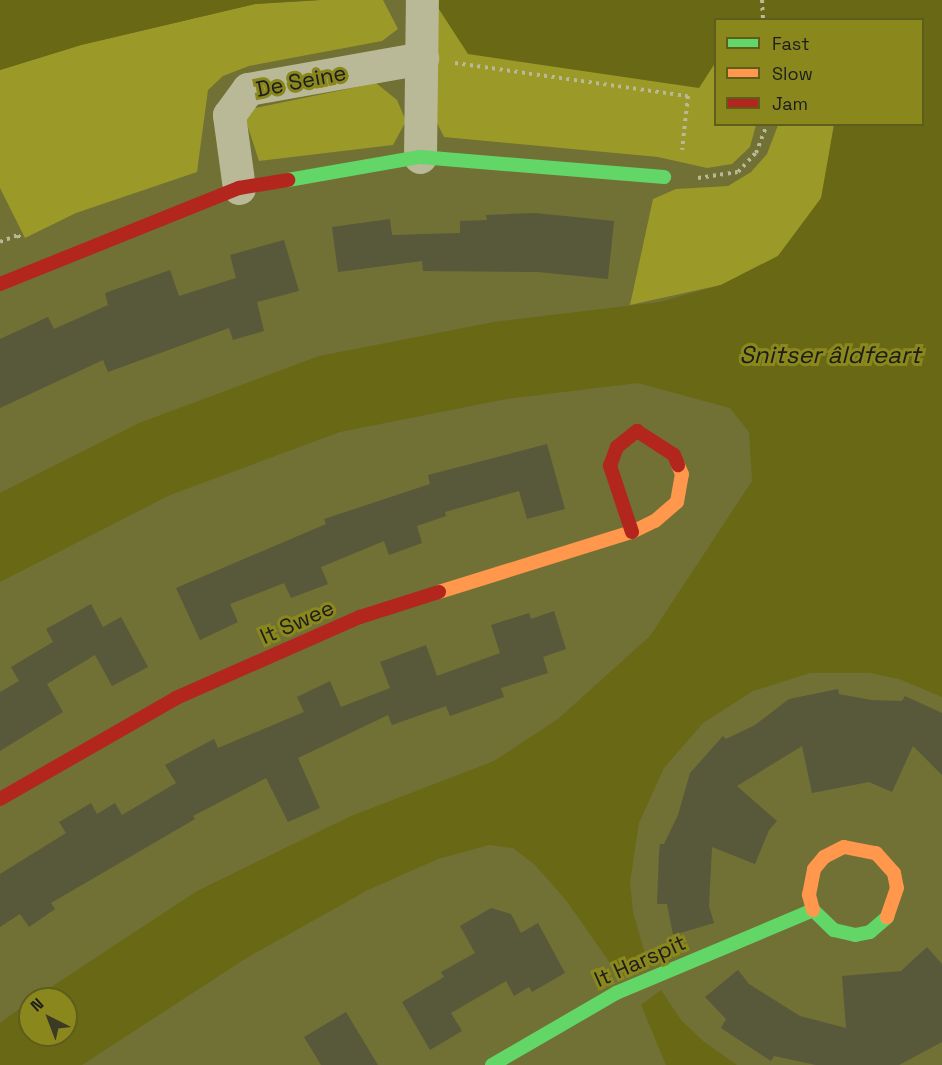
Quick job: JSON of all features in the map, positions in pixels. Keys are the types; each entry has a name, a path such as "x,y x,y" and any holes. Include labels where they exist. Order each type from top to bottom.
{"street":[{"path":"420,157 422,0"},
{"name":"De Seine","path":"239,188 229,116 249,89 422,58"},
{"path":"0,284 239,188 420,157 664,177"},
{"name":"It Swee","path":"0,799 176,698 360,617 632,532 655,522 677,502 682,474 674,455 636,431 617,447 610,466 632,532"},
{"path":"844,847 876,853 894,873 897,894 891,914 870,932 855,935 834,930 813,910 809,895 814,869 824,857 844,847"},
{"name":"It Harspit","path":"492,1065 616,993 813,910"}],"path":[{"path":"762,0 763,18"},
{"path":"422,58 688,96 680,177"},
{"path":"664,177 710,179 738,172 756,153 766,126"}],"shaded area":[{"path":"320,0 383,0 398,29 382,41 249,66 223,76 208,90 197,172 76,213 25,238 0,188 0,70 81,45 255,4"},
{"path":"433,0 699,87 714,64 714,126 756,126 750,147 732,164 707,168 658,157 444,137 432,113"},
{"path":"376,83 397,100 406,121 393,145 259,161 245,118 250,109"},
{"path":"778,126 834,126 822,198 778,256 721,285 630,305 653,199 676,189 728,186 751,172 767,154"}],"water":[{"path":"0,0 320,0 255,4 81,45 0,70"},
{"name":"Snitser âldfeart","path":"433,0 942,0 942,697 899,679 870,673 810,673 753,691 703,723 664,768 639,823 630,882 633,912 647,961 619,976 566,900 535,865 513,848 489,845 438,859 368,890 248,957 82,1065 0,1065 0,1023 18,1010 18,1047 78,1047 78,987 51,987 197,891 351,816 494,761 558,719 650,636 752,481 749,432 730,408 638,383 506,399 340,432 170,495 0,582 0,493 139,423 319,356 494,322 660,302 721,285 778,256 821,198 834,126 924,126 924,18 714,18 714,65 699,88 468,54"},
{"path":"661,990 681,1020 703,1041 737,1065 666,1065 641,1005"}],"building":[{"path":"535,213 614,221 608,279 538,272 423,271 422,261 338,272 332,227 390,219 392,235 460,233 460,221 487,220 486,215"},
{"path":"284,240 299,291 257,302 264,331 233,340 229,328 108,372 103,360 0,408 0,339 48,317 54,329 108,305 105,293 170,270 179,296 236,278 230,255"},
{"path":"547,444 565,509 527,519 519,491 445,512 446,516 417,526 422,543 389,555 384,541 321,567 328,584 291,598 284,583 230,604 238,622 200,640 176,588 326,524 324,519 430,484 428,475"},
{"path":"91,604 103,627 121,617 148,667 112,686 95,655 47,684 63,712 0,751 0,692 19,681 11,667 53,642 46,629"},
{"path":"554,611 566,649 543,657 548,673 501,688 504,697 450,716 446,706 392,725 388,715 298,758 320,808 288,822 266,778 193,816 195,819 51,903 55,909 29,927 20,914 0,927 0,874 66,833 59,822 91,803 97,814 115,803 122,815 176,783 165,765 214,739 218,748 304,712 297,697 330,681 341,707 390,688 380,662 426,645 437,676 500,653 491,625 529,613 531,619"},
{"path":"838,689 839,694 871,700 902,701 905,696 942,713 942,775 913,746 892,792 869,782 812,793 802,746 737,786 777,821 769,830 755,864 712,847 709,906 714,923 673,935 667,904 657,904 660,844 664,844 678,815 690,773 723,736 726,739 755,725 789,699"},
{"path":"491,908 511,914 521,933 538,923 565,973 532,992 529,987 514,996 506,981 451,1013 462,1031 430,1050 402,1002 444,977 441,972 475,953 460,926"},
{"path":"927,947 942,964 942,1042 899,1065 816,1065 774,1056 771,1061 721,1028 726,1019 705,997 738,970 749,984 800,1016 846,1028 842,976 901,971"},
{"path":"346,1012 378,1065 321,1065 304,1037"}],"traffic: fast":[{"path":"288,180 420,157 664,177"},
{"path":"492,1065 616,993 813,910 834,930 855,935 870,932 887,917"}],"traffic: slow":[{"path":"439,592 632,532 655,521 677,502 682,474 678,465"},
{"path":"813,910 809,895 814,869 824,857 844,847 876,853 894,873 897,888 887,917"}],"traffic: jam":[{"path":"0,284 239,188 288,180"},
{"path":"632,532 610,466 617,447 637,431 674,455 678,465"},
{"path":"0,799 176,698 360,617 439,592"}]}
